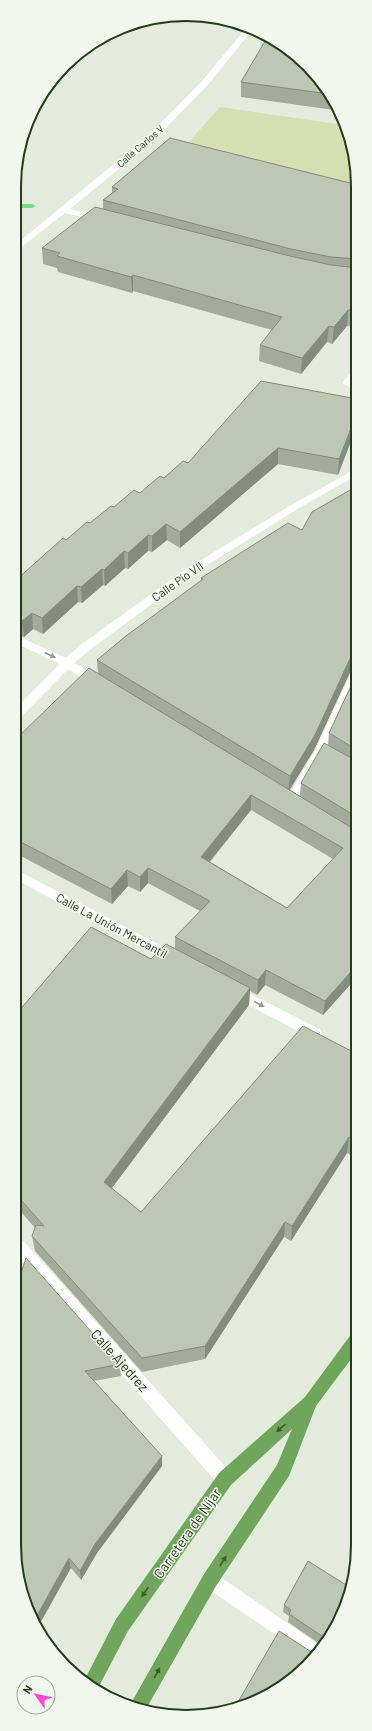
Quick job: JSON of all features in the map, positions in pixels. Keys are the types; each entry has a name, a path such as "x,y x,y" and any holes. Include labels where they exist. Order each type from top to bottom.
{"main road":[{"name":"Carretera de Níjar","path":"93,1681 122,1625 225,1479 310,1402 351,1346"},
{"name":"Carretera de Níjar","path":"140,1703 210,1580 283,1470 310,1402"}],"street":[{"name":"Calle Carlos V","path":"21,245 154,140 205,83 246,33"},
{"path":"64,210 109,222"},
{"path":"351,379 347,383 351,385"},
{"name":"Calle Pío VII","path":"21,710 67,663 83,649 187,574 296,506 351,474"},
{"path":"21,642 67,663 108,688"},
{"path":"291,801 320,750 351,684"},
{"path":"320,750 332,758"},
{"name":"Calle La Unión Mercantil","path":"21,877 182,963"},
{"path":"224,985 329,1041"},
{"name":"Calle Ajedrez","path":"21,1249 225,1479"},
{"path":"210,1580 313,1650"}],"green space":[{"path":"220,107 338,124 348,154 351,183 189,142"}],"building":[{"path":"265,41 278,49 303,69 322,93 241,82"},
{"path":"170,138 351,183 351,258 331,257 291,249 103,200 118,189 112,187"},
{"path":"95,207 290,256 331,265 351,267 351,310 348,310 334,327 329,326 302,358 260,345 282,317 133,275 131,277 57,256 60,253 42,248"},
{"path":"261,381 351,398 351,428 339,459 278,448 180,532 166,524 152,536 148,535 128,553 124,551 104,570 102,569 81,587 77,586 42,618 32,613 21,621 21,576 63,538 66,540 87,522 90,523 111,506 114,507 134,490 140,493 160,476 164,478 183,461 188,463"},
{"path":"351,489 351,656 315,735 290,776 97,660 126,636 203,579 201,578 288,523 302,530 312,512"},
{"path":"89,668 351,827 351,972 325,1001 266,970 258,980 175,937 210,901 148,868 140,877 127,870 111,889 21,842 21,734","holes":["251,795 343,848 287,908 201,857"]},
{"path":"351,686 351,746 329,733"},
{"path":"324,743 351,758 351,813 301,783"},
{"path":"91,927 151,959 166,944 250,988 104,1182 141,1212 303,1026 351,1051 351,1138 349,1137 292,1226 285,1222 205,1346 142,1358 32,1236 36,1225 44,1226 21,1200 21,1009"},
{"path":"26,1258 120,1364 85,1371 162,1456 95,1544 80,1571 69,1558 37,1616 24,1577 21,1556 21,1273"},
{"path":"308,1561 346,1585 334,1618 323,1637 289,1614 291,1610 284,1605"},
{"path":"279,1631 312,1652 303,1662 278,1682 259,1693 239,1701"}],"waterway":[{"path":"21,206 32,206"}]}
